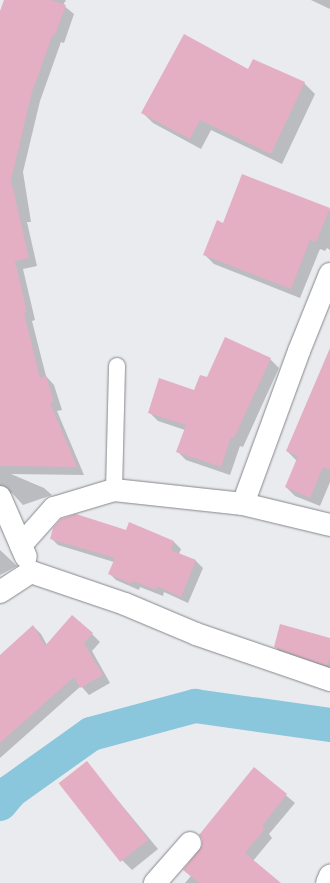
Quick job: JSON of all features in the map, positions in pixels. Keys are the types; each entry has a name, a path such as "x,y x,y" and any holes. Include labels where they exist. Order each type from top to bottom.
{"street":[{"path":"243,504 299,351 330,274"},
{"path":"21,545 54,508 114,490 243,504 330,525"},
{"path":"0,497 31,572"},
{"path":"0,592 31,572"},
{"path":"31,572 125,604 196,634 330,680"},
{"path":"155,883 190,843"},
{"path":"327,883 330,876"}],"lane":[{"path":"114,490 116,366"}],"building":[{"path":"4,0 51,0 66,5 55,35 53,34 32,92 11,180 29,258 15,261 27,312 24,313 40,378 46,376 54,402 50,403 77,467 0,466 0,11"},
{"path":"184,34 248,69 253,59 305,82 271,154 200,120 190,139 141,113"},
{"path":"242,174 330,208 316,242 310,240 291,289 203,255 217,220 223,223"},
{"path":"225,337 271,358 234,438 231,437 221,467 176,452 186,425 148,413 159,378 194,390 200,375 207,377"},
{"path":"330,348 330,470 323,467 310,498 285,487 298,456 286,451"},
{"path":"76,514 126,530 129,522 174,541 171,550 196,560 181,597 157,586 156,590 133,581 132,584 108,574 115,558 50,539 53,528 61,519"},
{"path":"72,615 93,633 84,643 103,675 80,688 74,677 0,743 0,655 33,625 45,646"},
{"path":"280,624 330,638 330,656 327,666 274,647"},
{"path":"87,761 149,840 120,862 59,783"},
{"path":"254,767 287,794 262,826 265,829 245,853 281,883 199,883 183,870 202,846 202,839 199,835"}],"waterway":[{"path":"0,804 11,791 91,734 195,706 330,725"}]}
